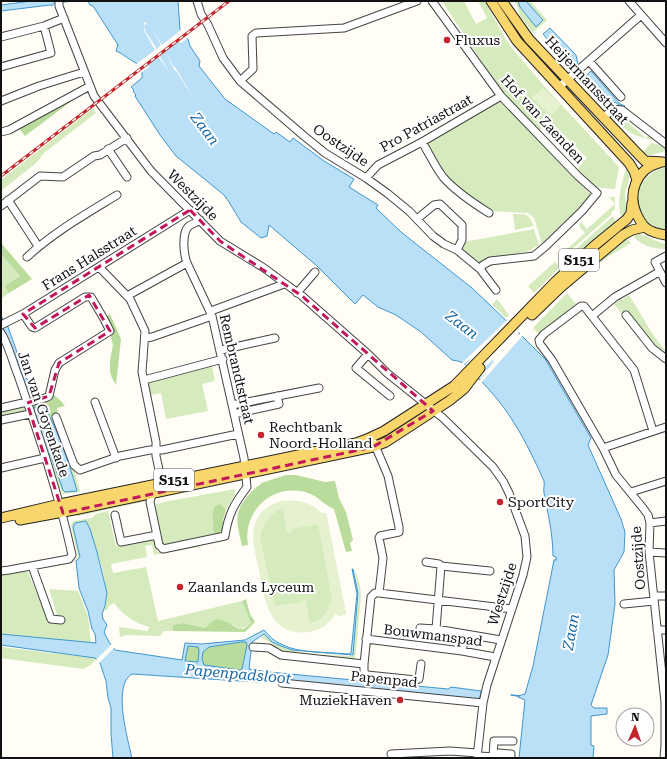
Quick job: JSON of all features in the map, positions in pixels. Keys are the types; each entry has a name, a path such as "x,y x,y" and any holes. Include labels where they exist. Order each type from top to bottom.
{"main road":[{"name":"Heijermansstraat","path":"490,1 517,41 629,163 637,180"},
{"name":"Heijermansstraat","path":"502,1 529,39 641,158 647,161 665,162"},
{"path":"637,180 648,168 665,162"},
{"name":"S151","path":"1,518 152,494 245,470 374,442 386,442 429,408 458,394 466,380 482,366 556,281 627,219 631,213 633,191 637,180"},
{"path":"632,203 645,227 654,232 666,235"},
{"name":"S151","path":"525,318 623,235 632,230 645,227"},
{"name":"S151","path":"1,524 162,483 245,470"}],"street":[{"name":"Oostzijde","path":"197,1 201,14 210,29 223,58 240,81 325,153 366,178 387,193 417,219 433,236 444,244 457,250 480,269 496,290"},
{"path":"240,81 253,69 252,36 256,33 344,28 417,1"},
{"name":"Hof van Zaenden","path":"432,1 502,96 578,176 597,193 582,211 552,241 534,256 490,261 480,269"},
{"path":"629,1 666,43"},
{"name":"Westzijde","path":"59,4 94,96 151,171 220,241 264,268 297,293 368,354 387,373 443,418 490,463 503,481 525,536 527,557 523,575 495,657 485,692 477,756"},
{"path":"559,87 641,15"},
{"path":"1,37 44,26 64,18"},
{"path":"1,67 51,53 44,26"},
{"path":"589,61 621,97"},
{"path":"1,101 32,88 84,72"},
{"path":"1,132 21,124 90,86"},
{"name":"Pro Patriastraat","path":"366,178 378,165 422,142 502,96"},
{"path":"603,118 612,111 617,109 622,110 666,144"},
{"path":"1,206 40,176 63,177 94,156 100,155 126,138"},
{"path":"422,142 442,176 452,186 489,213"},
{"path":"108,149 127,177"},
{"path":"27,256 38,246 117,195"},
{"path":"8,200 38,246"},
{"path":"417,219 434,205 440,204 462,225 462,240 457,250"},
{"name":"Frans Halsstraat","path":"4,324 23,314 190,210"},
{"name":"Rembrandtstraat","path":"200,220 188,227 185,232 184,246 187,263 212,313 223,359 245,470"},
{"path":"666,256 654,262 666,283"},
{"path":"127,296 187,263"},
{"path":"99,267 130,299 145,332 146,338 142,372 156,442 156,456 162,483"},
{"path":"297,293 315,272"},
{"path":"653,431 634,370 592,316 615,297 659,272"},
{"path":"146,338 152,337 284,284"},
{"path":"1,408 27,403 49,396 55,370 59,363 110,332 91,297 85,297 35,328 32,327 23,314"},
{"name":"Oostzijde","path":"592,316 584,306 581,306 544,334 540,340 540,344 552,360 603,448 616,475 648,515 650,523 649,552 657,630 664,677 666,745 664,758"},
{"path":"626,315 652,348 666,358"},
{"name":"Jan van Goyenkade","path":"1,333 46,458 61,508 72,554 69,559 32,566"},
{"path":"221,350 275,338"},
{"path":"368,354 356,368 390,396"},
{"path":"144,380 223,359"},
{"path":"232,405 319,388"},
{"path":"234,414 279,404 277,396"},
{"path":"95,402 116,458"},
{"path":"1,420 30,414"},
{"path":"56,417 74,465 82,470 116,458 238,434"},
{"path":"603,448 666,427"},
{"path":"374,442 388,476 399,527 399,532 380,536 378,538 383,558 379,593"},
{"path":"1,468 46,458"},
{"path":"152,494 150,502 156,535 159,545 163,549 225,536 232,509 247,487 245,470"},
{"path":"631,492 666,481"},
{"path":"115,515 121,542 156,535"},
{"path":"650,523 666,521"},
{"path":"649,552 666,553"},
{"path":"426,562 439,564 441,566 490,571"},
{"path":"1,571 32,566 51,619 61,620"},
{"path":"436,629 441,566"},
{"path":"420,664 419,679 416,680 367,675 364,672 371,596 375,593 512,610"},
{"path":"624,604 666,596"},
{"path":"420,628 436,629 501,640"},
{"path":"657,630 666,630"},
{"path":"462,651 466,634"},
{"name":"Bouwmanspad","path":"366,639 462,651 495,657"},
{"path":"253,647 269,648 281,655 364,664"},
{"name":"Papenpad","path":"282,683 483,703"},
{"path":"493,757 494,741 513,741"},
{"path":"391,754 450,751 477,756 493,757 500,757 499,753 511,754 511,758"}],"highlighted area":[{"path":"190,210 220,241 302,296 433,411 373,447 63,513 27,403 49,396 59,363 110,331 89,295 35,328 23,314"}],"green space":[{"path":"442,1 464,1 476,24 487,18 478,1 485,1 511,47 545,87 619,167 615,189 592,187 576,170 587,158 550,121 539,131 510,100 495,82"},
{"path":"515,1 518,1 520,7 543,20 526,1 530,1 547,20 533,33 520,16"},
{"path":"543,88 561,105 551,116 532,97"},
{"path":"77,97 25,136 19,128"},
{"path":"501,102 590,194 590,198 542,244 534,218 528,213 490,211 449,180 424,143 496,103"},
{"path":"93,108 96,113 44,153 36,163 1,191 1,180"},
{"path":"620,112 629,118 626,121 646,138 650,134 658,141 637,136 622,127 610,116"},
{"path":"651,143 666,146 666,151 651,155 642,153"},
{"path":"666,167 666,232 649,224 642,216 638,208 637,199 643,183 649,176 657,170"},
{"path":"626,169 630,176 625,193 626,211 622,219 619,201"},
{"path":"609,197 615,197 615,204"},
{"path":"615,204 615,209 611,213 612,214 571,250 563,263 558,257 585,233 579,226 581,222 587,229"},
{"path":"513,214 528,216 534,226 515,230"},
{"path":"613,216 617,224 565,269 563,267 569,261 576,249"},
{"path":"534,229 539,245 528,251 485,260 478,263 462,250 460,245 464,242"},
{"path":"632,234 641,234 666,244 666,249 647,246 635,238"},
{"path":"626,238 631,243 594,265"},
{"path":"1,243 32,279 9,293 5,286 20,276 1,254"},
{"path":"1,254 20,276 6,286 9,293 1,299"},
{"path":"555,262 558,265 558,269 534,293 528,286"},
{"path":"567,293 576,304 539,334 533,328"},
{"path":"629,295 652,333 666,352 666,356 623,315 614,304"},
{"path":"497,299 509,315 508,317 505,317 492,304"},
{"path":"110,314 121,339 116,385 110,372 110,360 113,345 106,317"},
{"path":"212,366 215,381 202,384 208,411 166,419 161,393 150,395 144,383"},
{"path":"52,393 65,406 57,408 58,414 49,418 43,406 36,407 33,410 31,404"},
{"path":"23,405 26,409 25,412 1,418 1,410"},
{"path":"54,416 74,469 80,492 63,494 47,452 71,470 49,418"},
{"path":"286,475 296,475 325,482 335,481 339,498 346,512 353,540 350,543 352,551 346,552 334,509 312,494 295,491 272,495 255,510 247,532 248,545 242,546 237,520 242,503 261,483"},
{"path":"235,489 235,494 226,510 219,504 214,507 212,524 214,534 162,545 155,505"},
{"path":"148,497 147,501 78,516 76,515 76,512"},
{"path":"282,501 303,502 313,506 321,513 326,513 346,614 338,616 336,613 324,626 312,631 295,632 286,629 279,624 269,609 261,581 254,545 254,529 263,511 268,507"},
{"path":"282,501 298,501 313,506 321,513 326,513 346,614 338,616 336,613 327,623 316,630 295,632 286,629 273,617 266,600 253,537 254,529 259,517 263,511","holes":["283,508 287,533 292,532 292,529 318,524 332,599 329,607 321,618 314,622 310,623 305,598 302,599 302,602 275,606 260,538 270,516"]},
{"path":"219,504 226,510 223,520 222,533 214,534 212,521 213,511 214,507"},
{"path":"108,511 116,546 154,538 157,552 199,544 200,547 154,555 152,545 145,546 147,557 111,564 113,573 146,567 158,621 242,601 251,623 241,629 215,620 205,628 183,623 174,625 173,631 164,631 160,636 126,635 120,637 119,627 148,631 149,627 129,618 114,603 109,606 107,610 104,610 106,591 104,578 98,552 86,521 73,527 80,558 74,562 78,557 71,526 73,521 92,518 96,514"},
{"path":"354,568 360,585 361,596 355,660 283,653 280,648 273,648 274,645 261,637 264,635 273,642 294,651 353,656 359,593"},
{"path":"28,572 49,623 63,623 57,615 49,589 78,591 88,616 91,643 1,634 1,573"},
{"path":"246,599 250,614 255,622 245,632 173,631 173,625 183,623 205,628 215,620 223,620 237,628 243,629 251,623 242,601"},
{"path":"246,642 247,645 242,669 240,670 204,665 202,659 203,652 209,647"},
{"path":"188,646 198,647 198,662 185,661"},
{"path":"1,647 96,659 91,665 83,669 1,658"}],"water":[{"path":"31,1 75,1 54,3 52,6 1,11 1,5"},
{"name":"Zaan","path":"88,1 178,1 180,30 188,39 190,46 200,61 199,66 225,99 274,134 276,132 290,142 293,138 324,161 354,179 349,187 378,205 376,208 401,232 472,288 546,360 591,438 588,445 621,519 625,532 624,552 614,570 615,604 608,655 591,705 594,708 607,708 607,714 591,716 591,745 594,746 593,758 519,758 525,700 518,696 525,694 533,666 554,560 556,560 556,557 553,556 544,481 530,451 507,412 488,388 466,365 452,360 421,332 396,315 378,307 363,295 355,304 317,266 269,225 267,236 261,238 241,222 224,195 176,156 160,135 135,96 134,90 131,87 142,78 142,71 136,63 116,51 118,45 93,6 90,5"},
{"path":"518,1 526,1 543,20 536,27 520,7"},
{"path":"550,28 576,55 578,64 573,65 559,53 543,34"},
{"path":"591,71 620,104 625,106 624,107 615,102 609,107 584,78"},
{"path":"1,316 8,327 33,393 27,394 1,322"},
{"path":"42,406 52,421 57,433 77,491 65,492 63,490 51,456 47,452 33,410 35,407"},
{"name":"Papenpadsloot","path":"86,521 90,529 107,593 102,614 107,625 104,632 115,650 182,660 185,643 202,644 245,640 264,630 278,643 296,650 307,651 292,650 281,646 272,642 264,634 252,642 249,669 448,689 451,687 481,691 480,697 478,699 357,687 263,680 258,682 132,674 126,680 123,689 122,701 125,726 132,758 113,758 111,708 106,681 100,663 95,658 1,645 1,634 96,643 95,634 92,629 88,611 79,588 76,561 80,557 73,527 75,523","holes":["246,642 247,645 242,669 240,670 204,665 202,659 203,652 209,647","188,646 198,647 198,662 185,661"]},
{"path":"352,569 358,593 353,655 324,653 351,653 357,594"}],"pier":[{"path":"144,25 145,31 157,49 161,45 152,28 162,45 182,29 189,37 181,43 178,41 159,55 170,74 158,56 147,64 149,67 141,73 135,65 155,50 144,31"},
{"path":"165,51 174,67 194,99 175,71"},
{"path":"508,319 520,331 518,333 519,335 522,332 524,334 481,383 479,381 488,371 479,379 478,378 494,361 492,360 479,374 484,351 482,350 466,367 465,366 473,356 463,365 461,364"},
{"path":"112,644 115,647 98,664 95,661"}],"waterway":[{"path":"511,695 519,696"}],"railway":[{"path":"1,176 229,1"}],"place":[{"name":"Fluxus","path":"447,40"},
{"name":"Rechtbank Noord-Holland","path":"261,435"},
{"name":"SportCity","path":"500,502"},
{"name":"Zaanlands Lyceum","path":"180,587"},
{"name":"MuziekHaven","path":"400,700"}]}
